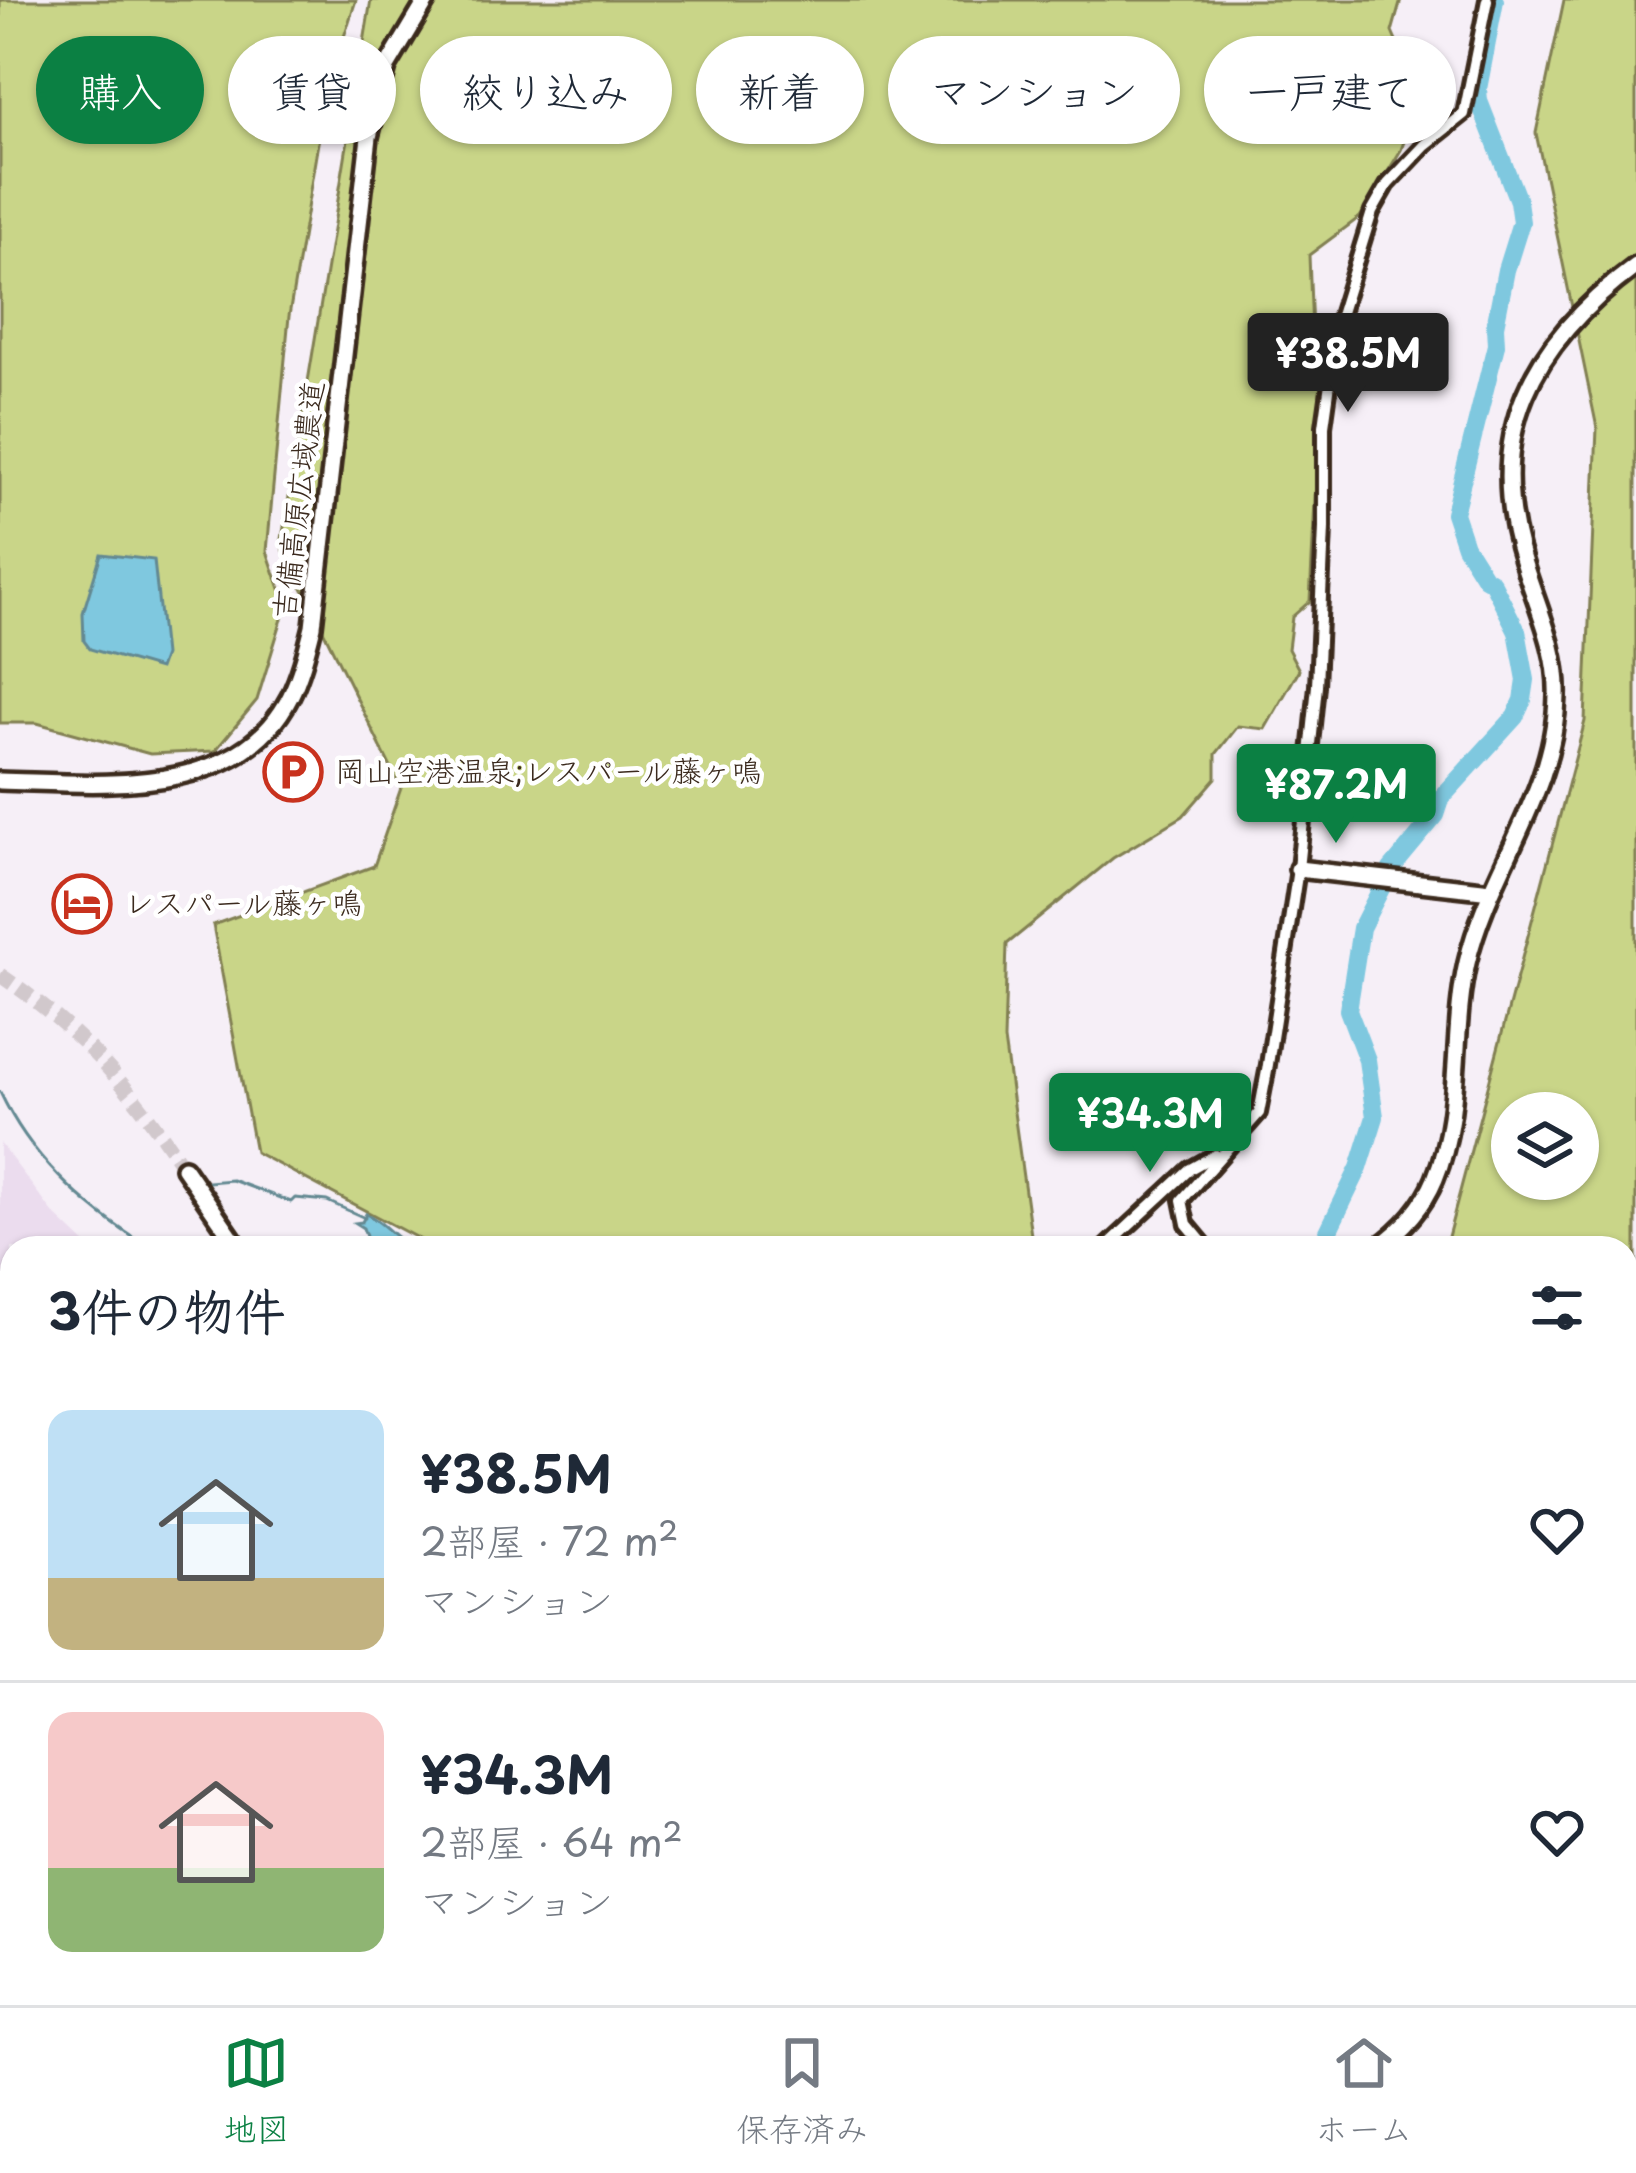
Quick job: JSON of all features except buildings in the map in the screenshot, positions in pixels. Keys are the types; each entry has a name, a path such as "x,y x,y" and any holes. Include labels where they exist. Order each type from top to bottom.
{"street":[{"name":"吉備高原広域農道","path":"0,782 116,783 207,769 256,739 288,702 313,626 369,137 387,67 427,0"},
{"path":"1196,1236 1186,1224 1182,1200 1259,1112 1298,869 1317,686 1324,426 1332,346 1362,241 1380,198 1406,163 1464,114 1486,0"},
{"path":"1390,1236 1429,1194 1442,1160 1466,967 1491,891 1538,793 1556,731 1558,690 1553,655 1510,519 1508,467 1516,416 1548,348 1600,292 1636,266"},
{"path":"1298,869 1491,891"},
{"path":"1118,1236 1190,1169 1228,1147"},
{"path":"184,1168 231,1236"}],"shaded area":[{"path":"0,1143 53,1213 77,1236 0,1236"}],"green space":[{"path":"0,0 356,0 344,36 228,36 228,144 318,144 289,316 267,551 286,606 257,700 215,751 150,754 37,723 0,723"},
{"path":"371,0 1401,0 1394,36 1204,36 1204,144 1403,144 1360,217 1309,255 1313,358 1321,377 1310,601 1292,617 1288,649 1299,670 1265,729 1238,726 1216,754 1216,778 1183,816 1113,858 1007,944 1004,1040 1031,1235 413,1236 255,1152 213,925 374,866 401,788 281,545 347,144 396,144 396,36 365,36"},
{"path":"1564,0 1636,0 1636,1236 1448,1236 1585,721 1597,428 1536,133"}],"water":[{"path":"101,554 154,560 164,655 159,669 90,649 84,641 83,613"},
{"path":"366,1214 396,1236 366,1236 355,1223 362,1222"}],"waterway":[{"path":"1326,1236 1359,1168 1375,1117 1367,1060 1348,1010 1361,928 1391,869 1436,815 1442,797 1515,717 1526,680 1517,631 1492,582 1465,546 1454,513 1496,345 1506,270 1521,222 1518,201 1479,101 1495,0"},
{"path":"0,1092 28,1139 63,1181 133,1236"},
{"path":"208,1182 232,1180 291,1202 295,1198 327,1201 365,1218"}],"tunnel":[{"path":"0,975 54,1016 102,1062 184,1168"}],"place":[{"name":"岡山空港温泉;レスパール藤ヶ鳴","path":"293,772"},
{"name":"レスパール藤ヶ鳴","path":"82,904"}]}
